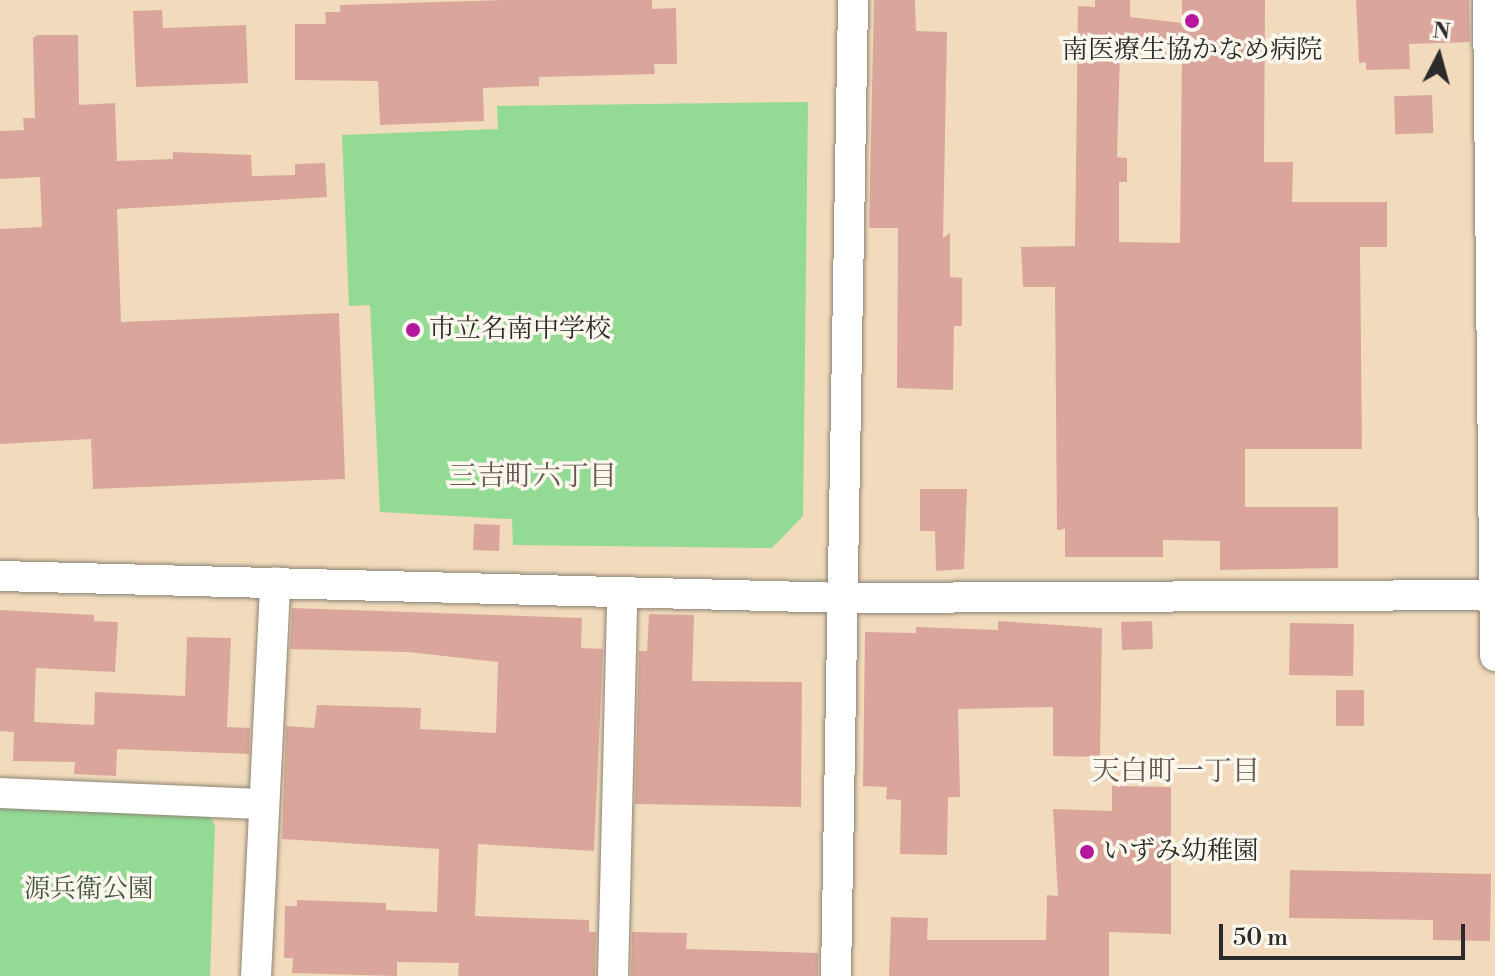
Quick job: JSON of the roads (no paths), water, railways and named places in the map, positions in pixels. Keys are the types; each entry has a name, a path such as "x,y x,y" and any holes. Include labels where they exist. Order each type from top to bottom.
{"street":[{"path":"836,976 845,598 853,0"},
{"path":"1488,0 1495,656"},
{"path":"0,576 622,595 845,598 1494,595"},
{"path":"256,976 275,582"},
{"path":"613,976 622,595"},
{"path":"0,793 263,804"}],"place":[{"name":"南医療生協かなめ病院","path":"1192,21"},
{"name":"市立名南中学校","path":"413,330"},
{"name":"いずみ幼稚園","path":"1087,852"}],"district":[{"name":"三吉町六丁目","path":"533,477"},
{"name":"天白町一丁目","path":"1176,772"}],"park label":[{"name":"源兵衛公園","path":"89,890"}]}
